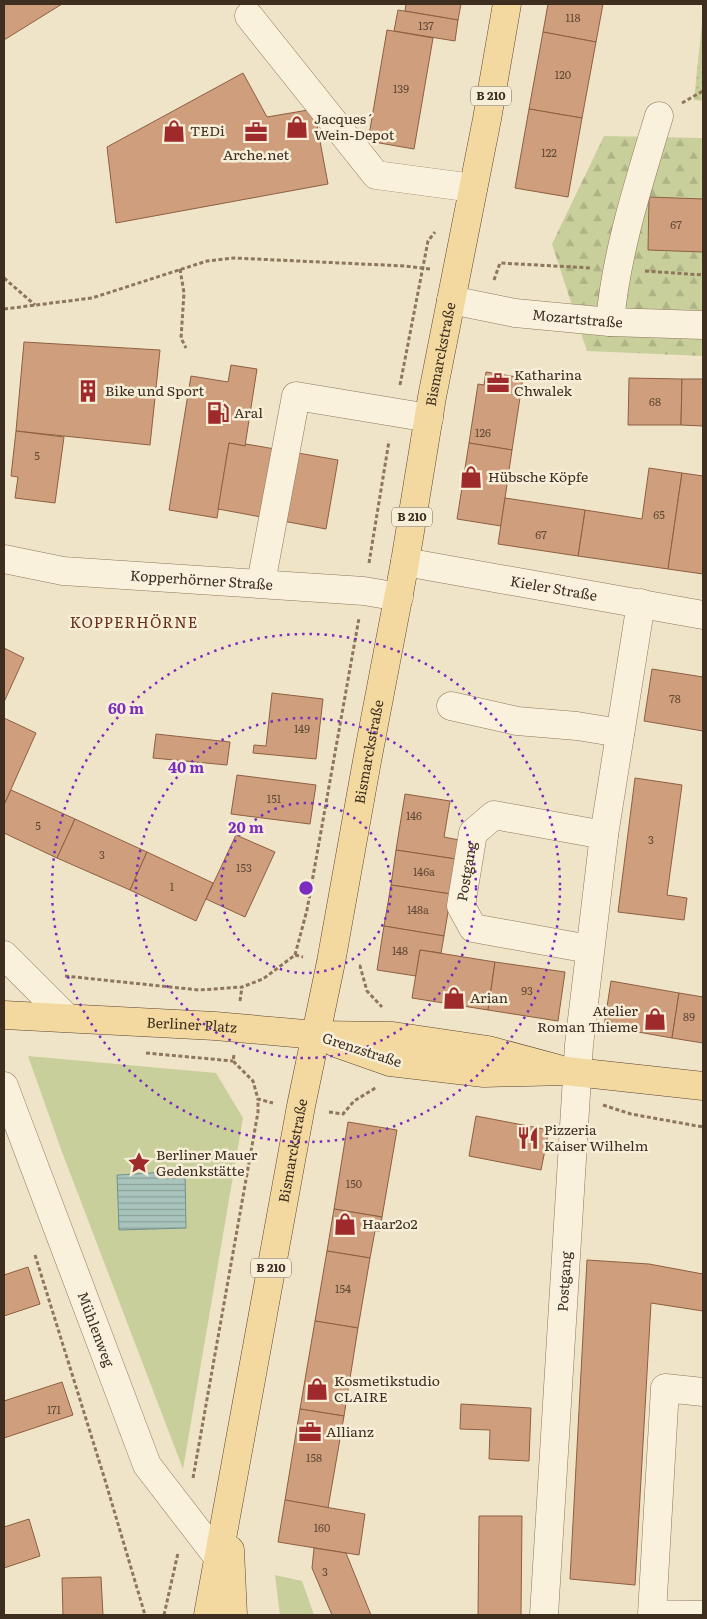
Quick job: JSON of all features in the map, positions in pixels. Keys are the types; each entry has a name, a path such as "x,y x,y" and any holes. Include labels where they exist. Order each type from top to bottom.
{"main road":[{"name":"Bismarckstraße","path":"208,1615 217,1556 399,597 429,418 507,4"},
{"name":"Berliner Platz","path":"4,1015 215,1026 316,1035"},
{"name":"Grenzstraße","path":"316,1035 390,1062 484,1073 571,1071 703,1086"},
{"name":"Bismarckstraße","path":"228,1501 233,1615"}],"street":[{"path":"249,16 376,174 473,188"},
{"path":"610,322 612,295 638,186 659,116"},
{"name":"Mozartstraße","path":"451,300 515,313 610,322 703,325"},
{"path":"262,584 296,396 429,418"},
{"name":"Kopperhörner Straße","path":"4,559 64,571 364,591 399,597"},
{"name":"Kieler Straße","path":"405,562 703,615"},
{"name":"Postgang","path":"544,1615 576,1096 571,1071 604,834 641,603"},
{"path":"451,706 518,721 620,732"},
{"name":"Postgang","path":"589,948 473,928 461,906 473,833 494,816 604,834"},
{"path":"4,955 66,1017"},
{"name":"Mühlenweg","path":"4,1086 147,1465 217,1556"},
{"path":"703,1392 665,1388 648,1614 703,1615"}],"path":[{"path":"4,309 92,298 207,261 234,258 405,266 456,273"},
{"path":"180,269 184,293 181,338 186,348"},
{"path":"4,278 35,305"},
{"path":"63,976 199,990 242,987"},
{"path":"164,1615 186,1517 258,1112 258,1099"},
{"path":"33,1247 105,1480 144,1615"}],"green space":[{"path":"703,13 703,101 694,100"},
{"path":"604,136 703,138 703,356 587,351 552,244"},
{"path":"28,1056 216,1073 243,1118 183,1469 62,1152"},
{"path":"275,1575 302,1581 314,1615 280,1615"}],"water":[{"path":"185,1171 186,1228 119,1230 117,1175"}],"building":[{"path":"4,4 62,4 4,40"},
{"path":"406,4 461,4 458,20 405,11"},
{"path":"548,4 603,4 596,42 543,32"},
{"path":"398,10 458,20 455,41 394,31"},
{"path":"387,30 433,38 414,149 368,141"},
{"path":"543,32 596,42 582,118 529,109"},
{"path":"243,73 267,117 314,109 328,184 116,223 107,147"},
{"path":"529,109 582,118 568,197 515,188"},
{"path":"649,197 703,199 703,252 648,250"},
{"name":"Bike und Sport","path":"24,342 160,350 150,445 16,431"},
{"name":"Aral","path":"231,365 257,369 245,446 229,443 217,518 169,510 191,376 228,382"},
{"path":"486,372 523,378 512,450 469,443 478,384 484,385"},
{"path":"629,378 682,379 681,425 628,425"},
{"path":"682,379 703,379 703,426 681,425"},
{"path":"16,431 64,437 55,503 15,498 18,477 11,476"},
{"path":"229,443 245,446 246,444 338,460 326,529 218,509"},
{"path":"469,443 512,450 501,526 457,519"},
{"path":"649,468 682,473 668,569 578,556 585,510 642,519"},
{"path":"682,473 703,476 703,574 668,569"},
{"path":"505,498 585,510 578,556 498,544"},
{"path":"4,648 24,658 4,702"},
{"path":"652,669 703,677 703,731 644,721"},
{"path":"272,693 323,699 316,759 253,753 254,745 266,746"},
{"path":"4,718 36,733 4,805"},
{"path":"156,734 230,742 227,765 153,758"},
{"path":"237,775 316,785 310,824 231,814"},
{"path":"635,778 682,785 667,895 687,898 684,920 618,912"},
{"path":"11,790 75,819 57,858 4,833 4,805"},
{"path":"405,794 450,801 444,837 459,840 456,859 396,850"},
{"path":"75,819 147,852 130,890 57,858"},
{"path":"236,835 275,852 245,917 206,899"},
{"path":"396,850 456,859 451,894 391,885"},
{"path":"147,852 213,883 196,921 130,890"},
{"path":"391,885 451,894 444,936 384,926"},
{"path":"384,926 444,936 441,953 420,950 416,976 377,970"},
{"path":"420,950 495,962 488,1010 412,998"},
{"path":"495,962 565,972 558,1021 488,1010"},
{"path":"611,981 679,993 672,1038 604,1026"},
{"path":"679,993 703,997 703,1043 672,1038"},
{"path":"476,1116 549,1130 541,1170 469,1156"},
{"path":"348,1122 397,1130 382,1217 334,1209"},
{"path":"334,1209 382,1217 380,1231 375,1231 370,1258 327,1251"},
{"path":"327,1251 370,1258 358,1328 315,1321"},
{"path":"587,1260 649,1264 703,1274 703,1311 651,1303 635,1585 570,1579"},
{"path":"28,1267 40,1304 4,1316 4,1275"},
{"path":"315,1321 358,1328 344,1416 300,1409"},
{"path":"62,1382 73,1415 4,1438 4,1401"},
{"path":"461,1404 531,1408 529,1461 489,1459 490,1430 460,1429"},
{"path":"300,1409 344,1416 328,1508 285,1500"},
{"path":"285,1500 365,1514 359,1555 278,1542"},
{"path":"479,1516 522,1516 521,1615 478,1615"},
{"path":"29,1519 40,1556 4,1568 4,1527"},
{"path":"314,1548 346,1553 371,1615 332,1615 312,1568"},
{"path":"101,1577 103,1615 63,1615 62,1578"}],"place":[{"name":"Jacques´ Wein-Depot","path":"297,127"},
{"name":"TEDi","path":"174,131"},
{"name":"Arche.net","path":"256,132"},
{"name":"Katharina Chwalek","path":"498,383"},
{"name":"Bike und Sport","path":"88,391"},
{"name":"Aral","path":"218,413"},
{"name":"Hübsche Köpfe","path":"471,477"},
{"name":"Arian","path":"454,998"},
{"name":"Atelier Roman Thieme","path":"655,1019"},
{"name":"Pizzeria Kaiser Wilhelm","path":"528,1138"},
{"name":"Berliner Mauer Gedenkstätte","path":"139,1163"},
{"name":"Haar2o2","path":"345,1224"},
{"name":"Kosmetikstudio CLAIRE","path":"317,1389"},
{"name":"Allianz","path":"310,1432"}],"district":[{"name":"KOPPERHÖRNE","path":"134,623"}]}
